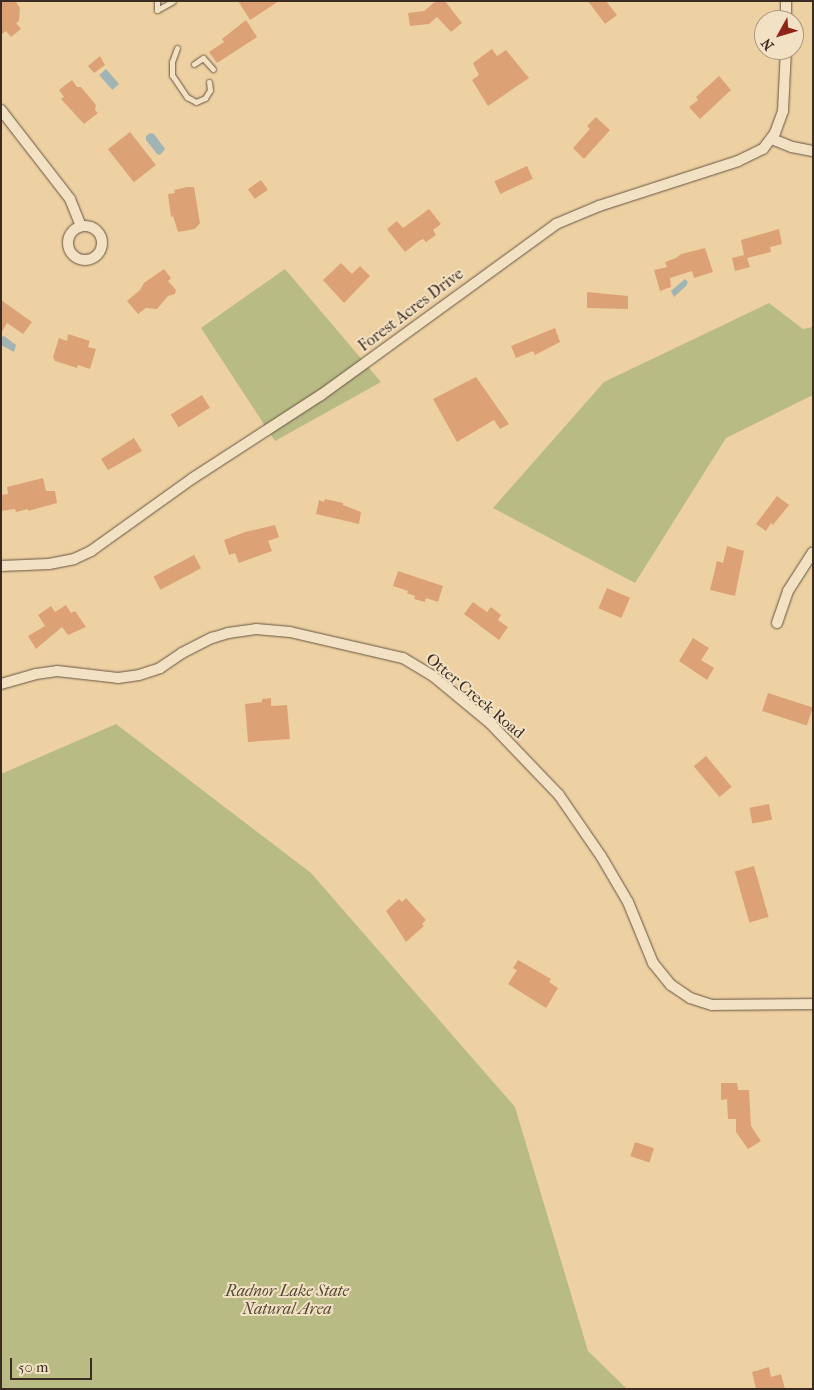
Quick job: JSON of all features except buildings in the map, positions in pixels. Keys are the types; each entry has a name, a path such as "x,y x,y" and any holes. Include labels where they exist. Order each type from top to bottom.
{"street":[{"path":"786,60 783,111 772,139 792,147 813,152"},
{"path":"1,110 70,199 81,226"},
{"name":"Forest Acres Drive","path":"1,566 49,564 74,559 91,551 187,482 328,390 546,231 568,218 598,206 738,161 763,149 772,139"},
{"path":"778,623 788,591 813,552"},
{"name":"Otter Creek Road","path":"1,684 36,674 57,671 118,678 139,675 160,668 182,653 212,638 228,632 256,629 290,632 404,658 433,676 493,726 559,795 601,856 628,902 653,963 671,985 690,998 712,1005 813,1004"}],"lane":[{"path":"157,1 157,10 174,1"},
{"path":"177,48 172,62 172,76 187,97 196,102 205,98 210,90 209,82"},
{"path":"194,64 203,58 213,69"}],"green space":[{"path":"285,269 381,382 275,441 201,328"},
{"path":"769,303 803,329 813,327 813,395 726,438 635,583 493,508 604,382"},
{"name":"Radnor Lake State Natural Area","path":"116,724 311,873 515,1107 588,1351 627,1389 1,1389 1,774"}],"shaded area":[{"path":"106,69 119,84 112,90 99,75"},
{"path":"150,133 154,134 165,149 160,155 157,154 146,140 146,136"},
{"path":"685,279 688,282 686,286 674,297 671,291"},
{"path":"4,336 16,345 14,352 1,345 1,337"}]}
